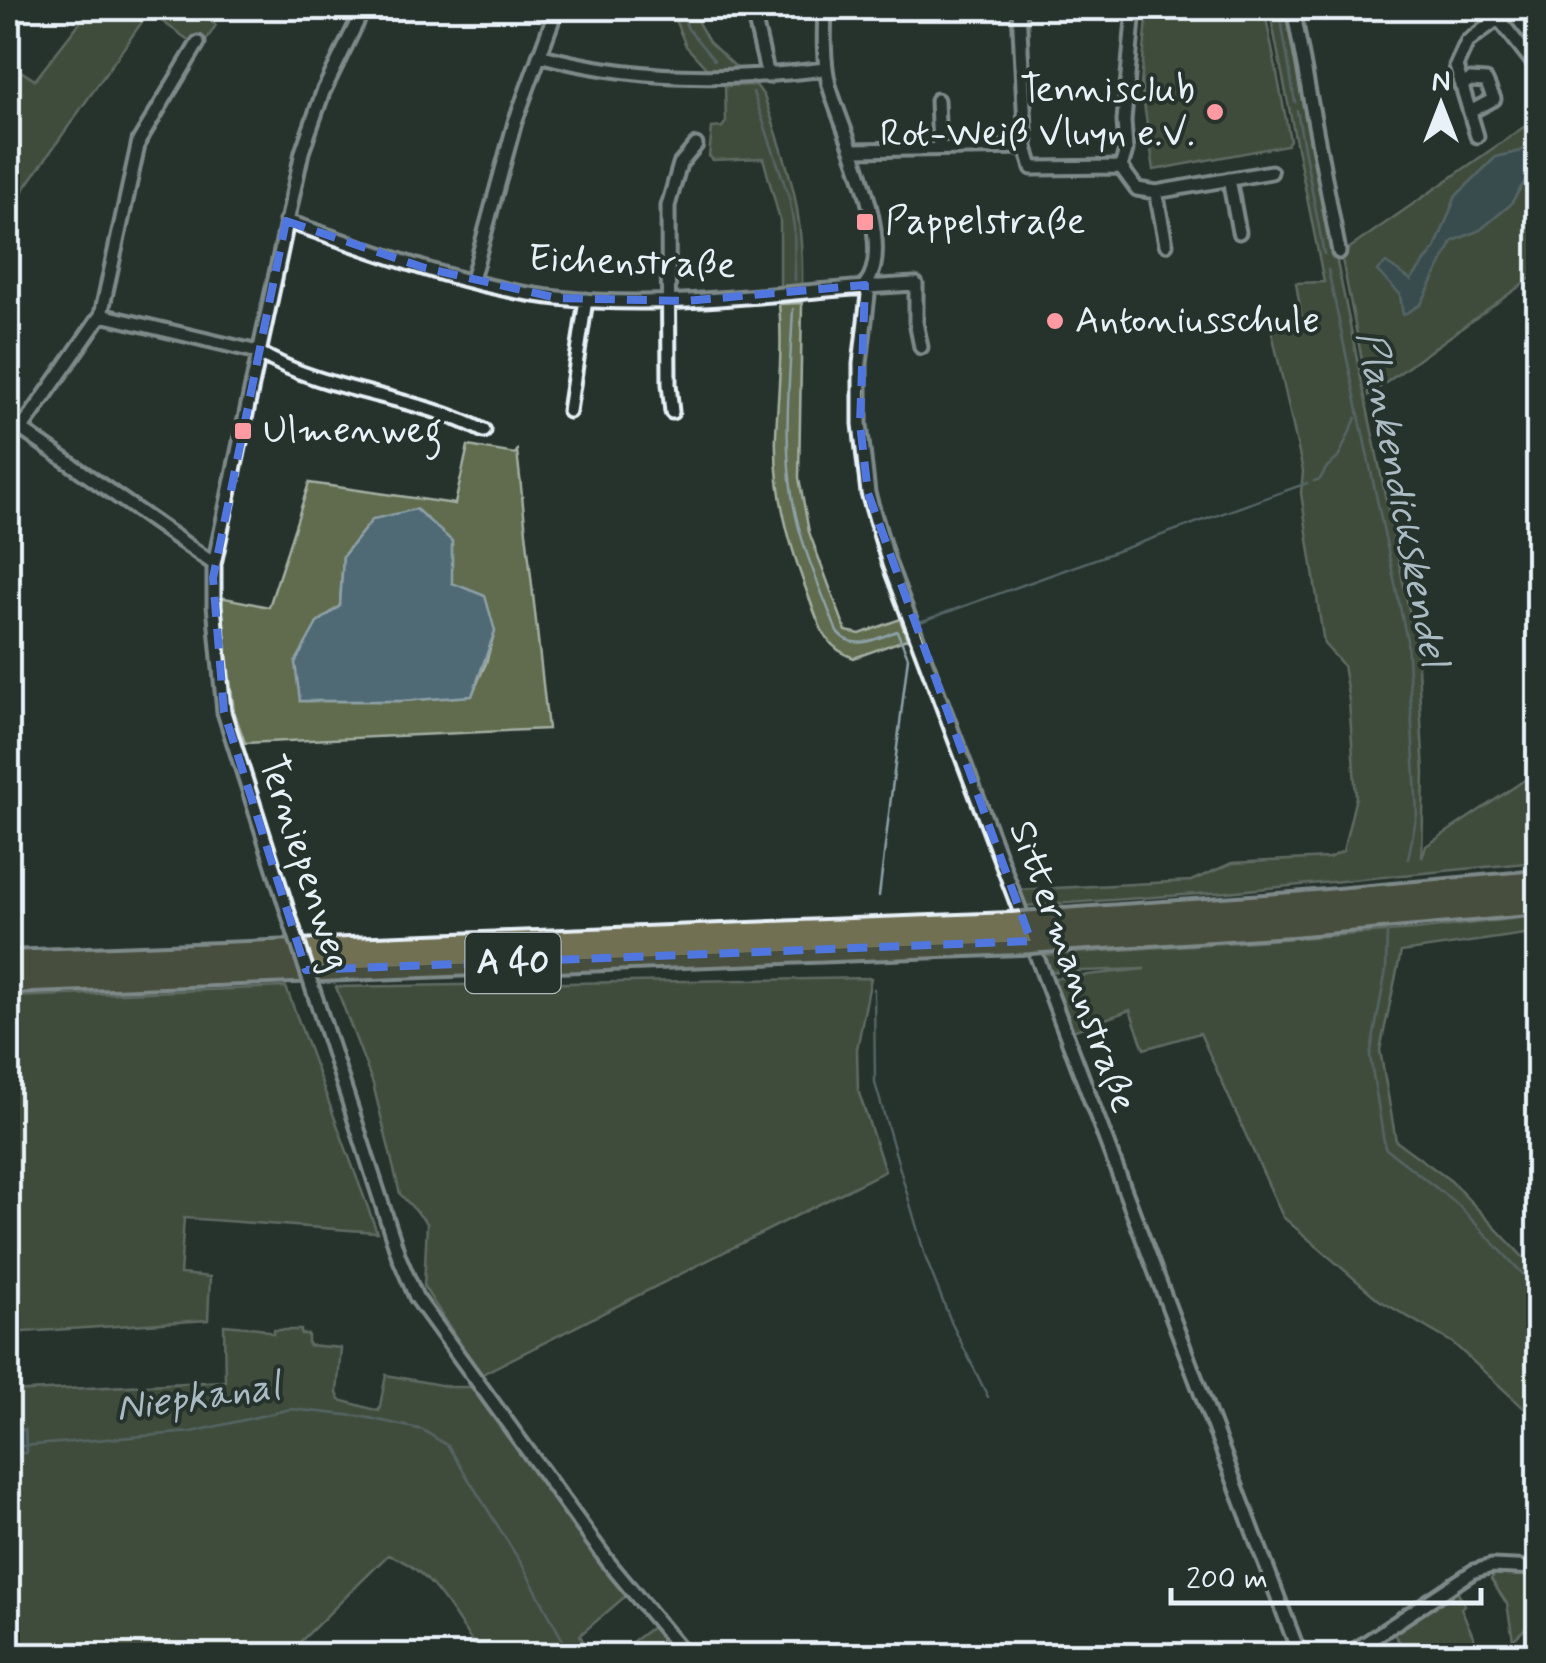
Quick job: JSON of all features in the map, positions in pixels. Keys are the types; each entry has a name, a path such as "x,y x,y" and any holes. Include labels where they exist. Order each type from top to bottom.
{"highway":[{"name":"A 40","path":"8,981 1027,932 1538,882"},
{"name":"A 40","path":"8,964 1291,924 1538,902"}],"street":[{"name":"Terniepenweg","path":"364,8 318,107 302,152 214,564 224,712 399,1257 416,1296 608,1564 686,1656"},
{"path":"472,280 515,122 556,8"},
{"path":"752,8 768,76"},
{"name":"Sittermannstraße","path":"825,8 826,68 838,117 869,202 874,244 873,270 865,285 868,294 860,364 865,472 889,564 1300,1656"},
{"path":"1019,8 1026,147 1032,168 1120,167"},
{"path":"1120,167 1126,150 1124,120 1134,8"},
{"path":"1293,8 1339,252"},
{"path":"1478,136 1456,66 1466,42 1512,8"},
{"path":"1498,18 1538,69"},
{"path":"21,430 101,315 139,141 198,43"},
{"path":"539,54 620,72 681,78 768,76 826,68"},
{"path":"1461,86 1470,80 1486,81 1494,99 1470,112"},
{"path":"937,100 939,148"},
{"path":"672,412 668,206 680,164 696,145"},
{"path":"853,150 1026,147"},
{"path":"1120,167 1137,189 1156,192 1271,172"},
{"path":"1229,179 1239,232"},
{"path":"1156,192 1166,244"},
{"name":"Eichenstraße","path":"286,221 425,268 528,293 586,300 669,301 832,292 865,285"},
{"path":"865,285 916,284 916,322 921,346"},
{"path":"569,411 586,300"},
{"path":"101,315 258,352 274,362 360,393 460,418 484,431"},
{"path":"8,420 214,564"},
{"path":"1346,1656 1474,1571 1492,1566 1538,1568"}],"highlighted area":[{"path":"286,221 425,268 557,298 685,301 865,285 860,424 868,493 1031,941 306,970 224,712 213,578"}],"green space":[{"path":"91,8 190,8 216,25 201,49 149,12 8,212 8,63 35,80"},
{"path":"670,8 690,8 709,42 739,70 708,70 686,46"},
{"name":"Tennisclub Rot-Weiß Vluyn e.V.","path":"1148,8 1264,8 1290,140 1287,145 1154,170 1141,84"},
{"path":"1269,8 1288,8 1417,649 1424,773 1422,858 1426,846 1538,771 1538,862 1227,892 1024,906 1018,890 1191,881 1232,863 1329,858 1343,851 1356,797 1349,701 1343,665 1324,644 1301,493 1303,471 1271,328 1302,320 1296,283 1324,282"},
{"path":"756,85 764,96 793,189 802,287 780,288 780,220 763,158 713,160 709,156 712,128 722,127 726,122 725,86"},
{"path":"1538,117 1538,135 1521,151 1496,157 1456,196 1435,249 1400,294 1403,314 1420,305 1453,241 1480,230 1510,205 1528,176 1538,173 1538,273 1369,395 1341,254"},
{"path":"802,303 799,478 809,532 846,631 860,634 900,619 907,639 854,658 836,649 821,628 796,560 781,499 776,457 779,304"},
{"path":"468,446 515,454 517,451 548,729 245,743 234,712 220,597 269,607 309,483 455,504","holes":["373,519 452,584 495,630 472,695 401,701 300,701 317,623 340,606 343,556"]},
{"path":"1538,916 1538,932 1401,952 1380,1050 1396,1141 1451,1181 1538,1273 1538,1421 1453,1343 1379,1300 1283,1217 1200,1033 1144,1049 1130,1010 1070,1032 1049,979 1145,969 1051,972 1044,955 1415,930"},
{"path":"871,978 857,1049 858,1090 885,1171 480,1375 424,1287 427,1223 400,1194 373,1084 336,987"},
{"path":"286,987 377,1232 184,1218 180,1274 210,1277 208,1320 8,1333 8,997"},
{"path":"224,1325 259,1328 273,1334 274,1330 301,1330 301,1334 308,1334 308,1345 341,1348 337,1393 340,1400 379,1411 386,1375 451,1387 474,1387 628,1594 580,1635 590,1655 481,1655 430,1583 418,1571 388,1555 287,1655 8,1655 8,1453 26,1452 25,1430 8,1430 8,1392 225,1381"},
{"path":"1495,1573 1538,1573 1538,1617 1513,1640 1507,1604 1491,1579"},
{"path":"1456,1590 1465,1605 1461,1608 1481,1655 1410,1655 1392,1632"},
{"path":"655,1625 681,1656 613,1656"}],"water":[{"path":"1538,135 1538,173 1528,176 1510,205 1480,230 1453,241 1421,304 1403,315 1400,294 1377,271 1386,263 1411,280 1435,249 1456,196 1496,157 1521,151"},
{"path":"416,509 452,541 452,583 485,596 495,631 472,696 300,701 295,663 317,623 340,606 343,556 373,519"},
{"path":"8,1430 25,1430 26,1453 8,1453"}],"waterway":[{"path":"680,8 688,29 714,60"},
{"name":"Plankendickskendel","path":"1279,8 1295,102"},
{"path":"753,92 789,197 795,280"},
{"name":"Plankendickskendel","path":"1297,111 1324,254"},
{"name":"Plankendickskendel","path":"1328,270 1407,640 1417,814 1408,859"},
{"path":"793,309 789,465 804,546 837,632 858,643 897,631 908,657 879,896"},
{"path":"1314,481 1338,458 1356,418"},
{"path":"917,623 1307,483"},
{"name":"Plankendickskendel","path":"1387,931 1386,970 1370,1056 1385,1148 1457,1204 1538,1290"},
{"path":"874,989 875,1083 926,1259 988,1397"},
{"name":"Niepkanal","path":"22,1446 192,1432 291,1409 365,1417 423,1430 448,1446 524,1568 571,1656"}],"place":[{"name":"Tennisclub Rot-Weiß Vluyn e.V.","path":"1215,112"},
{"name":"Pappelstraße","path":"865,222"},
{"name":"Antoniusschule","path":"1055,321"},
{"name":"Ulmenweg","path":"243,431"}]}
